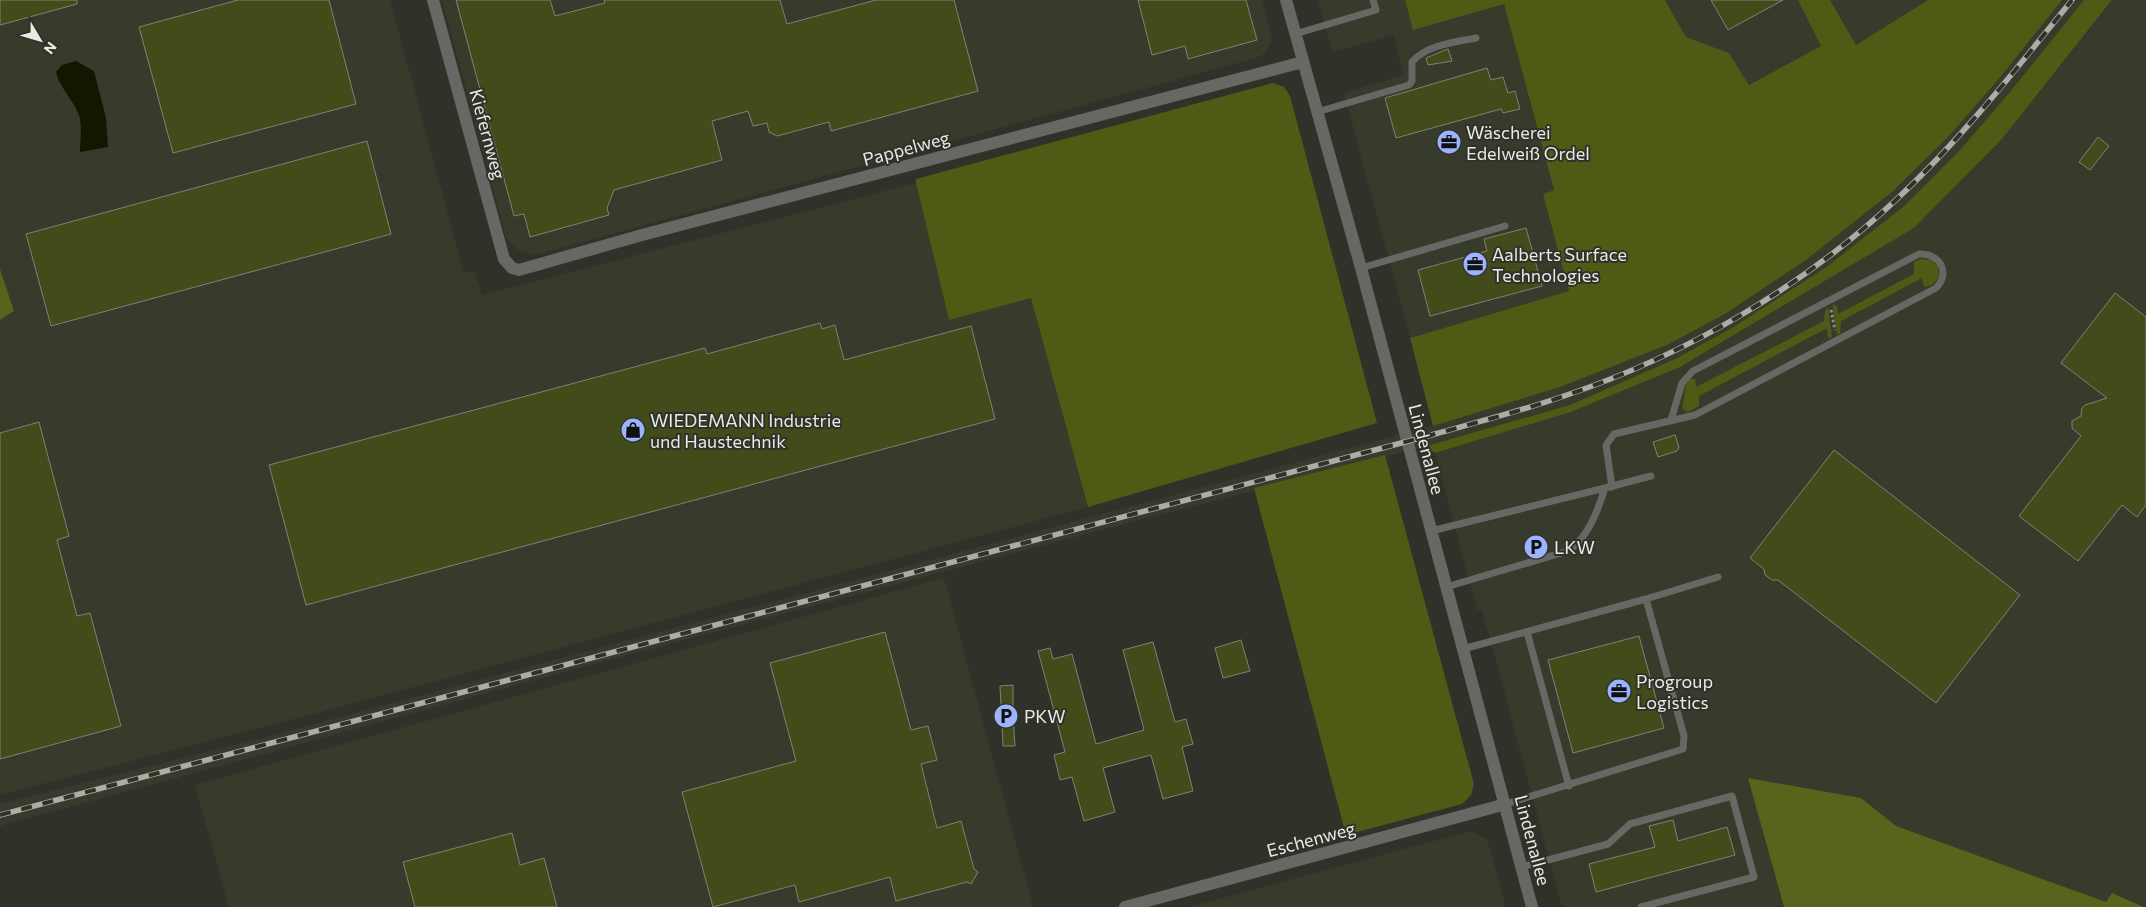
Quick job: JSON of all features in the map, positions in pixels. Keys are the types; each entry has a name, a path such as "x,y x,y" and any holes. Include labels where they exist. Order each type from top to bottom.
{"street":[{"name":"Kiefernweg","path":"433,0 502,252 508,264 519,270"},
{"name":"Lindenallee","path":"1286,0 1361,268 1506,804 1532,907"},
{"name":"Pappelweg","path":"519,270 1304,62"},
{"name":"Eschenweg","path":"1125,907 1506,804"}],"lane":[{"path":"1296,34 1376,10 1373,0"},
{"path":"1317,112 1409,86 1412,81 1412,62 1420,53 1453,42 1476,38"},
{"path":"1361,268 1505,226"},
{"path":"1446,587 1568,551 1581,540 1609,487 1605,450 1607,440 1610,437 1618,433 1695,415 1936,288 1942,279 1943,268 1937,258 1919,254 1689,374 1682,383 1671,420"},
{"path":"1431,531 1651,476"},
{"path":"1463,649 1646,599 1718,577"},
{"path":"1506,804 1570,786 1683,749 1684,736 1646,599"},
{"path":"1527,632 1570,786"},
{"path":"1522,867 1608,844 1630,824 1732,796 1754,877 1642,907"}],"path":[{"path":"1831,300 1831,317 1834,325 1835,341"}],"shaded area":[{"path":"0,0 390,0 464,273 474,271 482,295 916,183 949,320 1031,297 1088,507 309,715 0,795 0,320 14,311 0,273"},
{"path":"442,0 1262,0 1272,40 1266,53 1256,58 535,255 522,252 513,246 506,237"},
{"name":"Wäscherei Edelweiß Ordel","path":"1318,0 1405,0 1413,29 1504,4 1554,191 1543,194 1569,291 1410,338 1344,93 1403,75 1394,35 1332,52"},
{"path":"1665,0 1798,0 1822,46 1749,85 1729,53 1686,37"},
{"path":"1830,0 1928,0 1856,46"},
{"path":"2062,0 2084,0 2010,92 1960,150 1903,207 1825,268 1732,328 1677,358 1570,405 1423,447 579,668 0,826 0,804 258,739 1432,426 1563,386 1669,344 1725,314 1806,260 1892,192 1949,136 1998,80"},
{"path":"2113,0 2146,0 2146,907 2112,893 2106,902 1896,826 1860,798 1749,779 1784,907 1562,907 1491,642 1481,609 1477,610 1435,453 1571,412 1680,367 1914,228 2002,139"},
{"path":"76,61 94,71 106,118 108,147 80,152 80,117 60,83 56,72 62,65"},
{"path":"944,578 1033,907 229,907 195,785"},
{"path":"1471,831 1487,839 1506,907 1189,907"}],"green space":[{"path":"1405,0 1665,0 1686,37 1729,53 1749,85 1821,46 1798,0 1830,0 1856,45 1928,0 2062,0 1998,80 1949,136 1892,192 1806,260 1725,314 1669,344 1563,386 1433,426 1410,338 1569,291 1543,194 1554,190 1504,4 1413,30"},
{"path":"2084,0 2112,0 2002,139 1914,228 1680,367 1571,412 1435,453 1423,447 1570,405 1677,358 1732,328 1825,268 1903,207 1960,150 2010,92"},
{"path":"1273,83 1284,87 1290,96 1377,423 1088,507 1031,298 949,320 916,179"},
{"path":"1921,259 1931,260 1938,267 1939,277 1932,285 1924,287 1922,278 1841,321 1840,333 1837,335 1833,304 1837,306 1838,314 1914,274 1914,262"},
{"path":"0,269 14,311 0,320"},
{"path":"1828,307 1832,337 1828,338 1827,328 1699,396 1699,406 1688,412 1682,409 1686,384 1690,379 1695,379 1696,387 1824,321 1825,311"},
{"path":"1385,455 1474,784 1471,795 1462,804 1346,835 1254,488"},
{"path":"1748,778 1861,798 1896,826 2106,902 2112,893 2144,907 1784,907"}],"building":[{"path":"0,0 77,0 77,4 0,25"},
{"path":"238,0 329,0 356,104 173,153 139,27"},
{"path":"456,0 550,0 555,16 605,3 604,0 780,0 787,24 876,0 954,0 978,91 831,131 829,122 777,136 769,132 767,123 753,126 748,111 712,121 722,160 614,190 607,208 609,215 530,237 524,214 514,216"},
{"path":"1138,0 1246,0 1257,40 1188,59 1185,46 1152,55"},
{"path":"1711,0 1783,0 1728,30"},
{"path":"1448,49 1452,61 1428,65 1426,58"},
{"path":"1487,68 1491,80 1503,77 1508,93 1515,91 1520,109 1503,113 1501,109 1396,138 1385,98"},
{"path":"2098,137 2109,146 2090,170 2079,162"},
{"path":"367,141 391,234 51,326 26,234"},
{"path":"1526,228 1542,286 1430,316 1418,270 1487,251 1484,239"},
{"path":"2115,293 2146,317 2146,505 2137,517 2122,505 2078,561 2019,516 2081,436 2072,428 2072,421 2081,416 2082,408 2085,405 2107,398 2061,363"},
{"path":"820,323 822,329 835,325 844,360 971,326 995,419 306,605 269,465 705,348 707,354"},
{"path":"39,422 69,536 57,540 77,616 90,613 121,726 0,759 0,433"},
{"path":"1675,435 1679,447 1677,451 1658,457 1653,442"},
{"path":"1834,450 2020,595 1936,703 1778,580 1772,580 1765,575 1764,569 1750,558"},
{"path":"885,632 911,730 928,726 937,760 921,764 937,828 961,821 974,869 978,872 971,884 967,882 896,901 890,877 799,902 795,885 713,907 682,792 796,761 770,663"},
{"path":"1639,636 1664,728 1573,753 1548,660"},
{"path":"1241,640 1250,671 1223,678 1215,648"},
{"path":"1153,642 1175,722 1186,719 1193,744 1182,747 1193,791 1163,799 1151,755 1103,768 1115,812 1084,821 1072,777 1060,780 1054,755 1065,752 1038,651 1050,648 1053,659 1072,654 1096,744 1144,730 1123,650"},
{"name":"PKW","path":"1013,685 1015,746 1003,746 1000,686"},
{"path":"1673,820 1678,841 1727,827 1735,855 1596,892 1589,864 1655,847 1649,826"},
{"path":"512,833 520,865 544,858 557,907 415,907 403,862"}],"railway":[{"path":"0,815 1435,434 1532,407 1610,379 1655,360 1742,314 1824,260 1863,229 1923,174 1945,150 1989,101 2072,0"}],"place":[{"name":"Wäscherei Edelweiß Ordel","path":"1449,142"},
{"name":"Aalberts Surface Technologies","path":"1475,264"},
{"name":"WIEDEMANN Industrie und Haustechnik","path":"633,430"},
{"name":"LKW","path":"1536,547"},
{"name":"Progroup Logistics","path":"1619,691"},
{"name":"PKW","path":"1006,716"}]}
